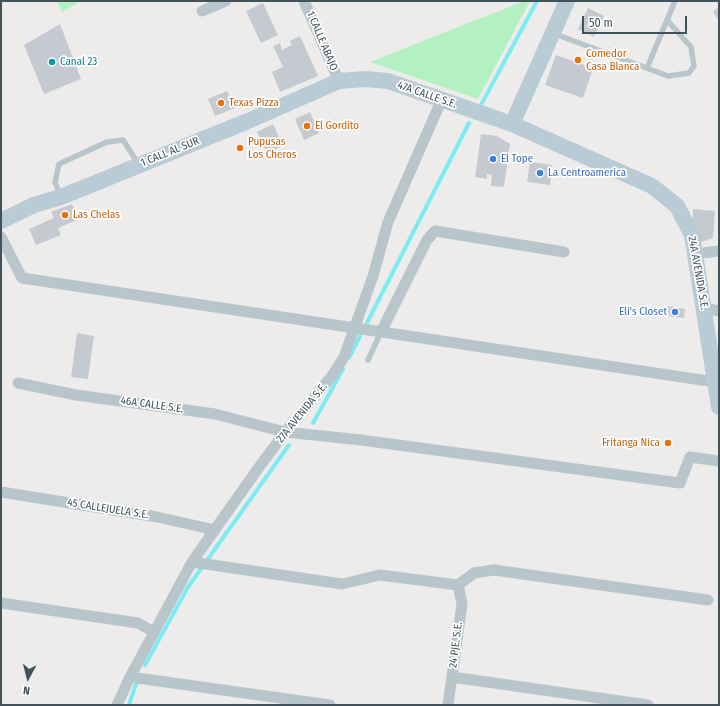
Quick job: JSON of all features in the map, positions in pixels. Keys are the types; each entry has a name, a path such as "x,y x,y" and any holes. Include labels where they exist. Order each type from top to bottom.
{"street":[{"path":"202,11 226,1"},
{"name":"1 CALLE ABAJO","path":"304,1 339,81"},
{"path":"512,124 567,1"},
{"name":"47A CALLE S.E.","path":"339,81 365,78 388,81 512,124"},
{"name":"1 CALL AL SUR","path":"1,221 34,205 61,197 140,165 339,81"},
{"name":"27A AVENIDA S.E.","path":"117,705 154,632 196,563 214,530 287,432 332,376 344,357 367,330 388,222 442,99"},
{"name":"24A AVENIDA S.E.","path":"512,124 652,186 676,206 692,234 695,254 712,309 715,382 719,408"},
{"path":"367,330 427,240 435,231 564,252"},
{"path":"1,237 22,278 715,382"},
{"path":"695,254 719,251"},
{"name":"46A CALLE S.E.","path":"18,383 76,395 215,414 287,432 361,440 680,483 690,457 719,461"},
{"name":"45 CALLEJUELA S.E.","path":"1,492 157,516 214,530"},
{"path":"196,563 342,584 380,575 458,586 474,573 494,570 708,600"},
{"name":"24 PJE. S.E.","path":"448,705 462,604 458,586"},
{"path":"1,603 138,623 154,632"},
{"path":"131,677 330,705"},
{"path":"452,677 648,705"}],"lane":[{"path":"647,68 675,1"},
{"path":"552,33 668,76 689,73 694,66 691,47 668,20"},
{"path":"61,197 55,182 59,164 107,142 123,140 140,165"},
{"path":"367,330 368,360"}],"green space":[{"path":"57,1 81,1 62,12"},
{"path":"524,1 530,1 478,99 370,62"}],"building":[{"path":"263,3 278,35 261,43 246,11"},
{"path":"719,7 719,21 713,12"},
{"path":"588,8 604,16 594,37 578,29"},
{"name":"Canal 23","path":"60,24 81,79 44,94 24,45"},
{"path":"300,36 318,76 280,92 272,72 283,67 273,46 280,43 282,50 292,45 290,41"},
{"path":"556,55 593,68 583,98 545,85"},
{"name":"Texas Pizza","path":"227,91 235,108 215,116 208,99"},
{"name":"El Gordito","path":"310,112 319,133 304,140 295,119"},
{"path":"273,124 283,146 267,153 257,132"},
{"name":"El Tope","path":"481,134 497,136 510,144 504,187 491,186 492,175 487,174 487,179 475,177"},
{"name":"La Centroamerica","path":"530,162 552,165 550,185 527,182"},
{"path":"72,204 79,219 58,228 61,235 36,245 29,229 54,218 51,212"},
{"path":"693,209 715,211 713,238 701,242 693,220"},
{"name":"Eli's Closet","path":"667,306 685,309 684,318 665,316"},
{"path":"77,333 94,336 88,379 71,377"}],"waterway":[{"path":"482,103 537,1"},
{"path":"349,358 469,123"},
{"path":"313,423 343,369"},
{"path":"145,665 188,587 289,445"},
{"path":"129,705 136,684"}],"place":[{"name":"Comedor Casa Blanca","path":"578,60"},
{"name":"Canal 23","path":"52,62"},
{"name":"Texas Pizza","path":"221,103"},
{"name":"El Gordito","path":"307,126"},
{"name":"Pupusas Los Cheros","path":"240,148"},
{"name":"El Tope","path":"493,159"},
{"name":"La Centroamerica","path":"540,173"},
{"name":"Las Chelas","path":"65,215"},
{"name":"Eli's Closet","path":"675,312"},
{"name":"Fritanga Nica","path":"668,443"}]}
